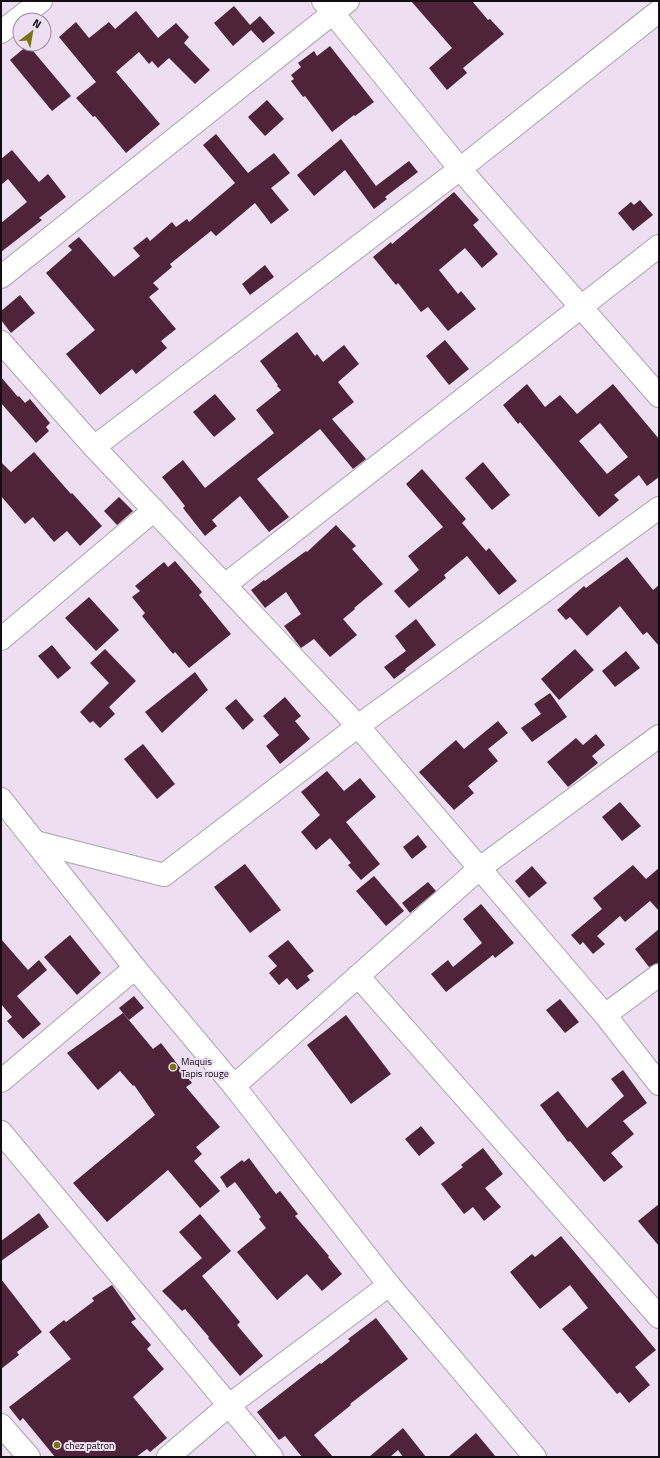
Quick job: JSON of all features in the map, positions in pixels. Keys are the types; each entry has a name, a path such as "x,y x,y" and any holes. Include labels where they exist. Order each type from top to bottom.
{"street":[{"path":"1,32 41,1"},
{"path":"1,277 335,5 460,169 659,396"},
{"path":"94,447 460,169 659,11"},
{"path":"225,585 659,246"},
{"path":"1,342 94,447 358,726 605,1015 659,1084"},
{"path":"35,842 164,875 358,726 659,508"},
{"path":"1,639 154,510"},
{"path":"234,1086 480,868 659,736"},
{"path":"1,800 135,968 234,1086 389,1285 535,1457"},
{"path":"1,1081 135,968"},
{"path":"605,1015 659,975"},
{"path":"358,976 659,1317"},
{"path":"1,1132 272,1457"},
{"path":"168,1457 228,1406 389,1285"},
{"path":"1,1425 28,1457"}],"building":[{"path":"411,1 472,1 488,20 490,19 504,34 463,68 467,73 447,90 429,68 452,48"},
{"path":"234,6 250,25 260,16 275,33 263,43 251,30 233,46 214,23"},
{"path":"136,11 158,38 176,23 189,37 184,43 210,70 195,84 169,58 158,68 152,61 149,64 139,52 116,72 160,124 126,153 95,116 93,117 76,98 96,82 59,37 76,22 89,38 109,22 115,29"},
{"path":"330,46 374,102 332,132 305,96 303,97 291,81 294,79 291,75 301,67 298,63 314,51 317,56"},
{"path":"20,52 34,52 71,96 52,111 10,60"},
{"path":"267,100 284,119 265,136 248,117"},
{"path":"216,134 248,173 274,153 290,173 271,188 289,210 271,224 255,203 216,236 211,231 170,264 172,267 153,283 159,289 149,297 176,329 161,341 167,348 136,374 132,369 100,395 66,354 95,330 46,273 72,250 68,246 79,237 114,277 140,256 133,248 147,237 150,241 172,222 176,227 187,219 189,222 235,183 203,145"},
{"path":"341,139 376,186 409,161 418,172 385,197 387,199 374,209 345,170 314,196 297,175"},
{"path":"12,150 39,182 48,174 66,197 39,218 42,220 1,252 1,223 27,202 8,179 1,185 1,159"},
{"path":"454,192 479,220 473,225 498,254 482,268 465,248 439,270 458,294 461,291 476,309 448,331 428,307 421,312 398,283 396,285 373,257 391,242 392,244"},
{"path":"640,200 653,215 633,231 618,213 631,202 634,205"},
{"path":"265,265 274,277 250,295 242,284"},
{"path":"20,295 35,313 11,333 1,320 1,311"},
{"path":"297,332 315,356 317,354 323,362 344,345 359,364 338,382 354,402 332,419 366,459 353,469 320,429 257,479 289,517 269,532 240,496 212,520 217,526 205,536 183,508 185,506 162,477 183,460 205,488 274,433 256,410 281,390 260,361"},
{"path":"445,340 469,369 449,385 426,356"},
{"path":"1,377 25,403 30,399 50,423 46,427 49,431 36,443 1,403"},
{"path":"527,384 545,407 560,395 577,414 613,384 659,439 659,477 647,486 639,475 614,495 619,500 599,517 520,422 518,424 503,405","holes":["600,423 628,457 607,474 579,441"]},
{"path":"215,394 236,419 214,437 193,412"},
{"path":"34,452 102,526 80,546 67,531 54,542 33,517 25,524 1,496 1,462 11,472"},
{"path":"483,462 510,495 492,510 465,478"},
{"path":"422,469 466,519 462,523 486,551 489,548 517,581 499,595 467,556 444,575 446,578 409,608 394,591 419,570 408,556 443,527 406,484"},
{"path":"119,497 133,511 117,525 104,511"},
{"path":"336,525 356,546 352,549 383,584 343,619 357,635 330,657 314,639 301,648 284,626 301,614 286,592 265,608 251,590 306,551 307,552"},
{"path":"627,557 653,590 659,585 659,646 647,632 643,635 620,606 587,636 570,617 566,620 557,610 584,586 586,588"},
{"path":"175,561 202,592 199,595 231,634 189,668 175,652 173,654 142,616 145,613 132,597 140,591 135,586 164,562 168,567"},
{"path":"89,597 119,630 96,651 65,618"},
{"path":"416,619 436,645 394,679 384,667 406,651 395,636"},
{"path":"52,645 71,668 58,679 38,656"},
{"path":"105,649 136,681 109,707 115,714 100,728 93,721 90,723 80,712 109,683 90,663"},
{"path":"575,649 594,670 559,700 541,679"},
{"path":"626,651 640,668 615,687 602,671"},
{"path":"195,672 208,690 162,733 145,712"},
{"path":"550,693 567,717 532,742 521,728 541,714 534,704"},
{"path":"285,697 301,716 295,721 310,739 280,764 266,746 279,735 263,716"},
{"path":"236,699 254,720 243,730 225,708"},
{"path":"498,721 508,733 488,749 498,761 468,786 474,793 454,810 419,772 456,740 464,749"},
{"path":"596,734 605,745 592,756 598,763 568,787 547,762 576,738 583,745"},
{"path":"143,744 175,784 157,799 124,759"},
{"path":"327,771 344,791 360,778 376,797 346,822 380,864 361,880 348,865 351,863 330,838 316,850 301,832 320,815 301,792"},
{"path":"620,802 641,826 622,841 602,817"},
{"path":"418,835 427,847 412,859 403,847"},
{"path":"245,864 281,910 250,933 214,887"},
{"path":"633,865 646,879 659,868 659,911 650,901 625,922 620,916 597,936 605,944 593,954 583,942 580,945 571,935 602,909 593,898"},
{"path":"532,866 547,883 529,898 515,881"},
{"path":"374,876 404,911 386,926 356,891"},
{"path":"428,882 436,891 410,913 402,903"},
{"path":"481,904 514,943 495,958 493,955 446,992 431,974 448,960 453,967 482,943 463,919"},
{"path":"659,929 659,963 649,967 635,949"},
{"path":"70,935 101,973 77,995 44,957"},
{"path":"1,939 28,970 39,960 47,970 17,996 41,1024 23,1039 7,1021 12,1017 1,1004"},
{"path":"288,940 314,971 307,976 310,980 297,990 287,978 279,985 269,973 277,966 268,956"},
{"path":"134,996 144,1008 129,1020 119,1008"},
{"path":"560,999 579,1022 565,1033 546,1010"},
{"path":"123,1013 153,1049 161,1043 192,1083 186,1087 220,1127 196,1147 202,1154 194,1161 220,1191 200,1208 168,1170 107,1222 73,1183 155,1115 134,1085 133,1086 120,1071 98,1090 67,1053"},
{"path":"346,1015 391,1074 351,1104 307,1045"},
{"path":"623,1070 647,1103 623,1121 634,1134 611,1153 623,1167 604,1182 570,1141 568,1142 540,1105 558,1091 587,1128 624,1096 611,1079"},
{"path":"421,1126 435,1143 419,1156 405,1139"},
{"path":"483,1148 503,1174 485,1188 501,1207 484,1221 473,1207 464,1214 441,1184 463,1167 461,1165"},
{"path":"249,1158 276,1194 280,1191 298,1214 295,1216 329,1256 328,1257 342,1274 322,1291 307,1274 277,1300 237,1252 266,1228 259,1219 261,1217 235,1182 227,1188 220,1177 242,1160 244,1162"},
{"path":"659,1204 659,1246 638,1221"},
{"path":"39,1213 49,1227 1,1261 1,1241"},
{"path":"200,1214 231,1251 202,1276 240,1322 237,1325 263,1356 240,1376 185,1309 182,1311 162,1291 202,1258 179,1232"},
{"path":"561,1236 656,1350 635,1367 650,1385 629,1403 620,1392 617,1394 562,1329 588,1308 570,1285 540,1309 510,1272 532,1254 535,1257"},
{"path":"1,1279 42,1332 17,1352 19,1355 1,1369"},
{"path":"112,1285 136,1319 131,1322 151,1345 147,1349 164,1369 133,1397 167,1438 150,1452 147,1449 136,1457 55,1457 23,1418 20,1421 9,1407 71,1359 49,1332 64,1320 66,1322 94,1301 92,1298"},
{"path":"376,1318 408,1359 350,1404 351,1405 314,1435 333,1457 302,1457 285,1436 279,1440 257,1412 320,1363 321,1364 350,1341 348,1339"},
{"path":"403,1428 426,1457 403,1457 398,1450 390,1457 369,1457"},
{"path":"476,1433 496,1457 448,1457"}],"place":[{"name":"Maquis Tapis rouge","path":"173,1067"},
{"name":"chez patron","path":"57,1445"}]}
